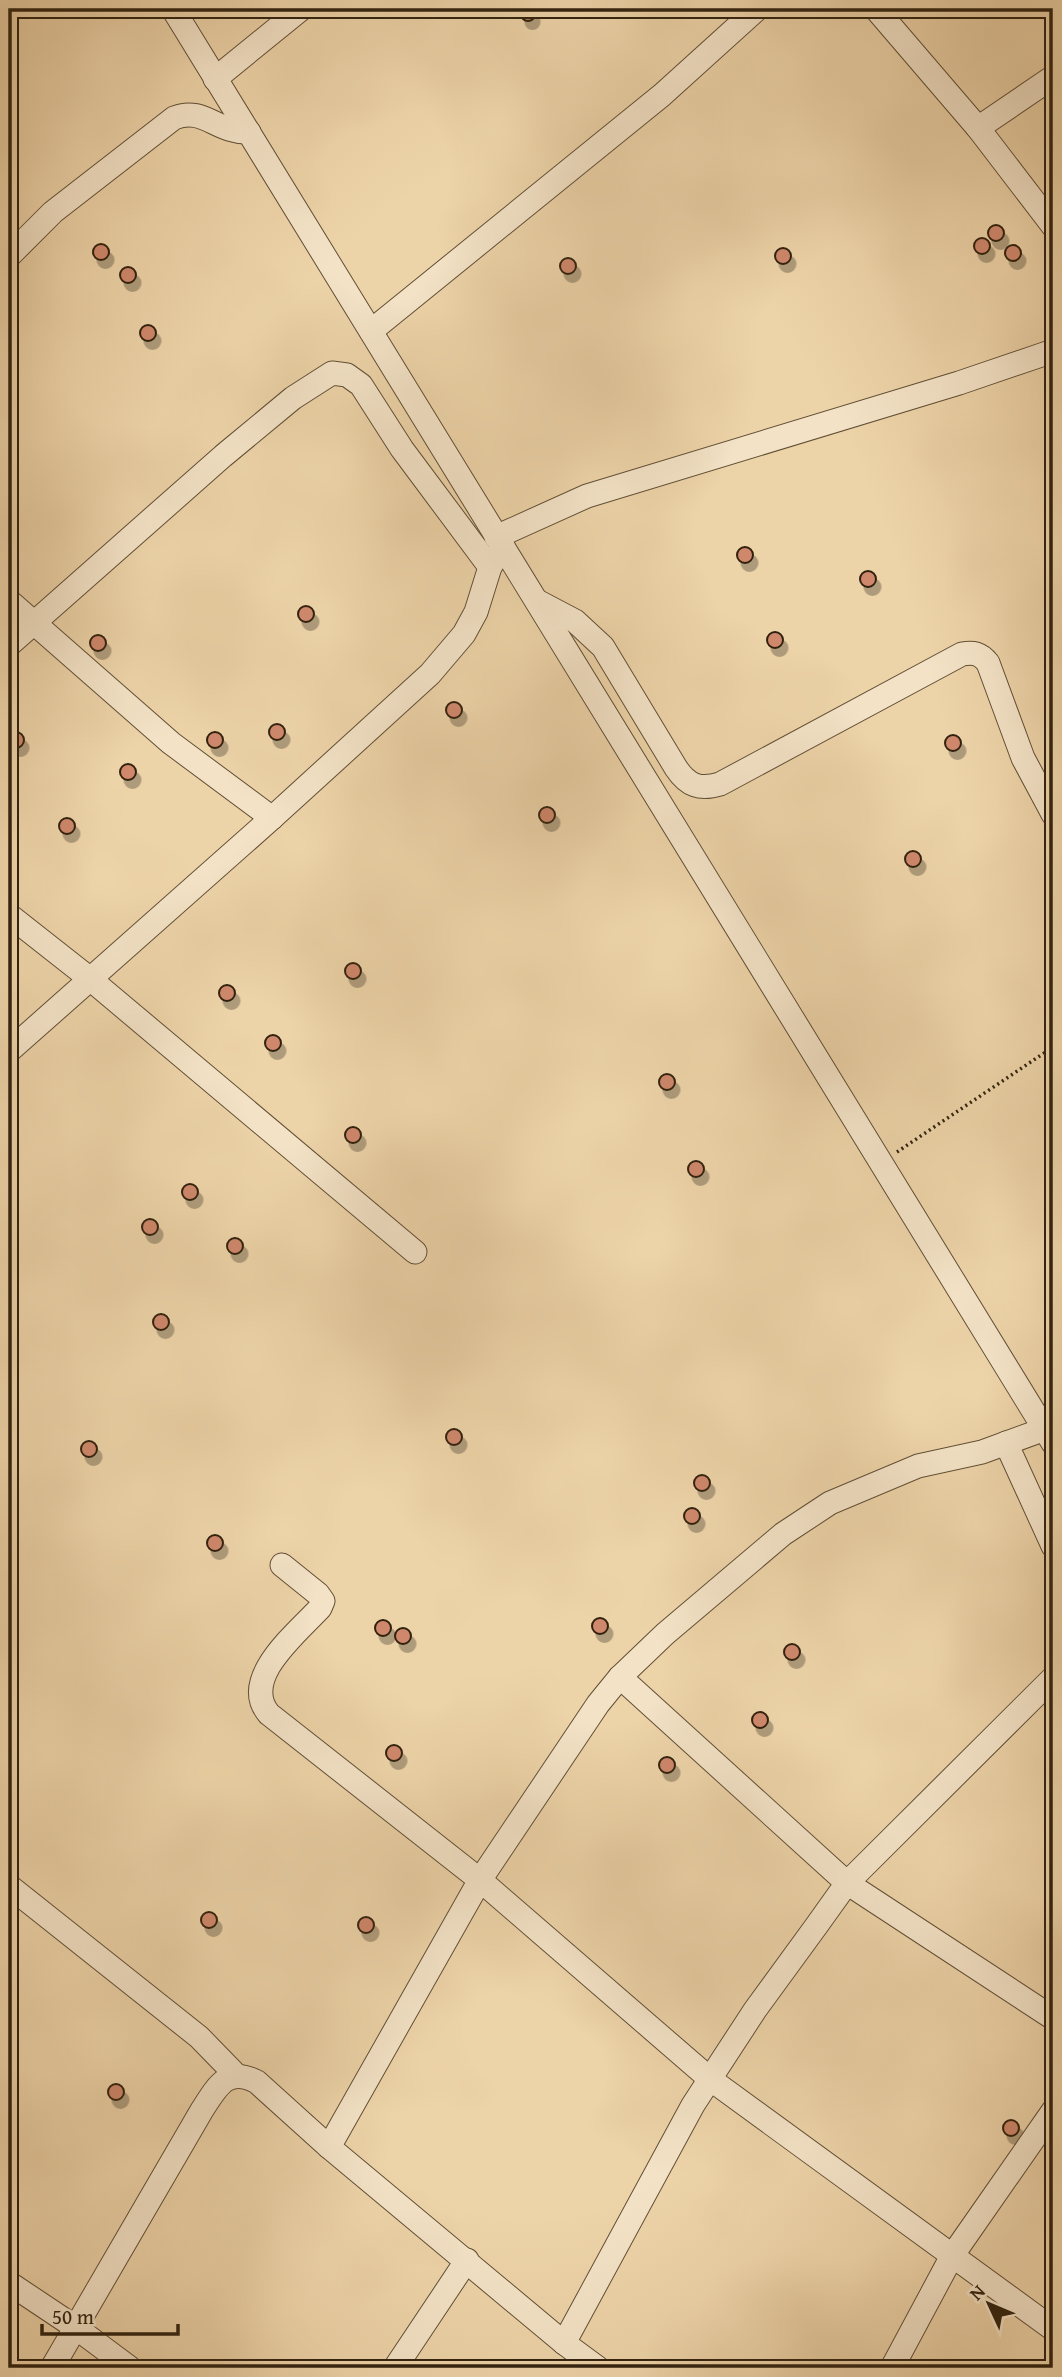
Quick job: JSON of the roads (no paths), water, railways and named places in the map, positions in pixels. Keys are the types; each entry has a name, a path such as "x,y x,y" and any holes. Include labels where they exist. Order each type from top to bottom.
{"street":[{"path":"173,9 1049,1436 918,1466 830,1503 783,1534 666,1634 621,1677 598,1704 480,1880 329,2147"},
{"path":"215,79 301,9"},
{"path":"371,331 662,95 757,9"},
{"path":"876,9 978,128 1053,226"},
{"path":"978,128 1053,77"},
{"path":"9,256 72,196 174,118 185,113 194,114 234,133 249,132"},
{"path":"9,1051 272,818 429,674 464,634 476,612 500,541 587,496 959,383 1053,351"},
{"path":"9,645 293,398 332,373 347,375 361,385 402,449 490,568"},
{"path":"9,601 171,743 272,818"},
{"path":"537,601 575,621 603,647 676,768 682,777 696,787 706,788 720,784 962,654 979,654 988,663 1023,758 1053,814"},
{"path":"9,915 89,978 415,1252"},
{"path":"1006,1444 1053,1546"},
{"path":"282,1565 323,1601 320,1608 277,1655 264,1675 259,1697 262,1707 269,1714 480,1880 710,2079 1053,2329"},
{"path":"621,1677 847,1883 1053,2018"},
{"path":"564,2343 641,2199 710,2079 755,2010 847,1883 1053,1678"},
{"path":"9,1886 199,2037 236,2075"},
{"path":"52,2368 202,2110 217,2087 227,2078 236,2075 257,2082 329,2147 564,2343 598,2368"},
{"path":"892,2368 952,2256 1053,2111"},
{"path":"395,2368 467,2260"},
{"path":"9,2283 130,2368"}]}
